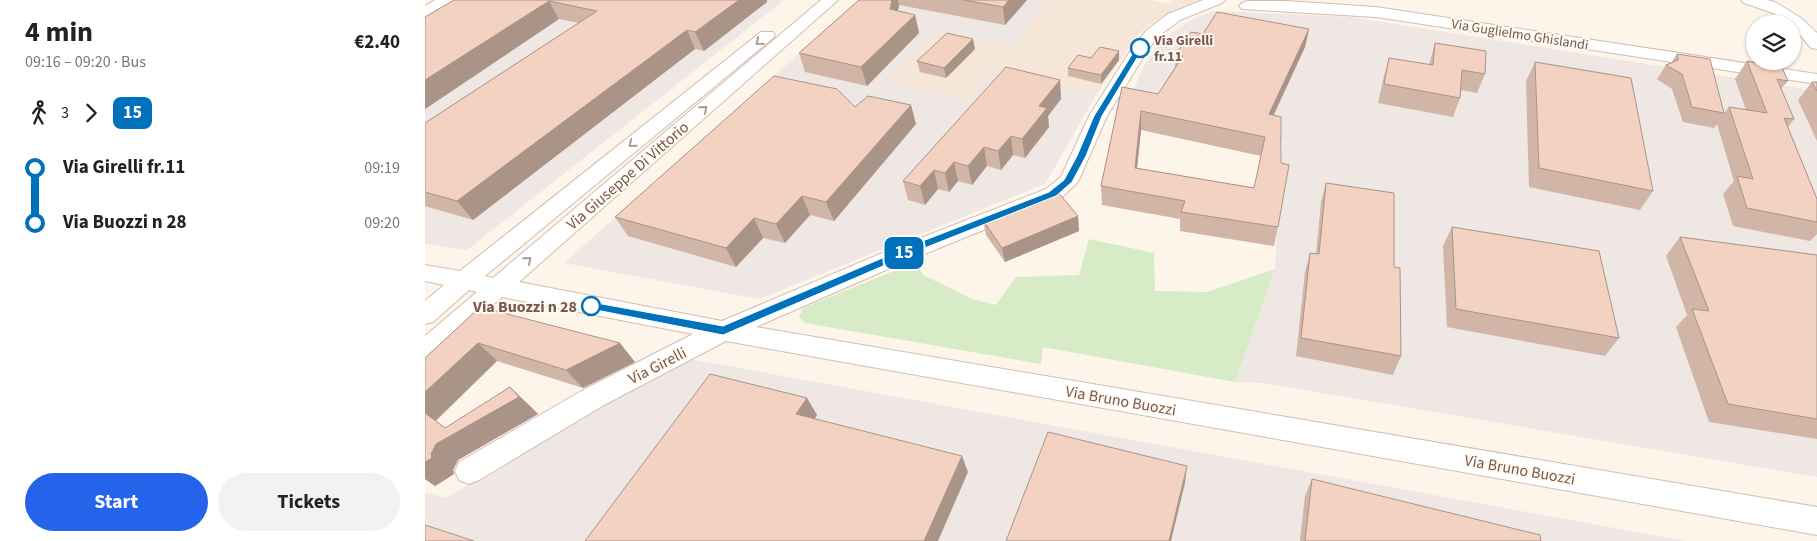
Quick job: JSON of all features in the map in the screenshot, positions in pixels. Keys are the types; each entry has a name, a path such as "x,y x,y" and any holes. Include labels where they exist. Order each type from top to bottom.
{"street":[{"path":"425,12 446,0"},
{"name":"Via Giuseppe Di Vittorio","path":"425,315 464,281 810,0"},
{"name":"Via Giuseppe Di Vittorio","path":"425,350 831,0"},
{"path":"1749,0 1767,4 1783,11 1798,23 1817,44"},
{"name":"Via Girelli","path":"469,471 584,402 723,331 923,244 1053,194 1068,182 1082,156 1098,116 1141,45 1154,32 1174,17 1189,11 1223,2 1253,2"},
{"name":"Via Guglielmo Ghislandi","path":"1253,2 1376,12 1746,69"},
{"name":"Via Guglielmo Ghislandi","path":"1754,70 1817,75"},
{"name":"Via Guglielmo Ghislandi","path":"1754,70 1817,79"},
{"name":"Via Bruno Buozzi","path":"425,273 723,331 1817,521"}],"shaded area":[{"path":"467,0 784,0 467,250 425,244 425,25"},
{"path":"859,0 1047,0 1013,46 937,30 888,80 964,101 995,69 1096,95 1045,184 759,299 564,263"},
{"path":"1047,0 1150,0 1169,4 1173,0 1200,0 1172,11 1149,25 1137,36 1096,95 995,69 964,101 888,80 937,30 1013,46"},
{"path":"1213,11 1351,17 1817,91 1817,477 1263,383 1235,382 1275,269 1283,140 1126,109 1143,67 1160,42 1189,21"},
{"path":"690,359 1685,541 425,541 425,493 447,498 551,433"}],"green space":[{"path":"1089,239 1154,253 1155,291 1207,292 1275,269 1235,382 1043,347 1041,364 805,323 799,317 803,308 916,262 923,275 972,299 996,305 1016,277 1079,275"}],"building":[{"path":"454,0 739,0 695,32 687,30 457,201 425,192 425,123 597,11 549,1 425,80 425,17"},
{"path":"859,0 892,0 890,9 915,15 861,67 799,53"},
{"path":"964,0 1009,0 1003,7"},
{"path":"1217,12 1309,29 1269,114 1281,117 1281,163 1289,165 1278,227 1181,212 1185,201 1101,186 1122,87 1158,94 1183,56 1176,54 1191,32 1203,34","holes":["1141,111 1265,137 1254,188 1135,168"]},
{"path":"947,33 973,39 944,68 917,61"},
{"path":"1435,43 1486,51 1485,74 1462,70 1460,98 1384,84 1389,58 1433,65"},
{"path":"1100,47 1119,51 1101,75 1068,68 1078,55 1091,58"},
{"path":"1677,54 1710,59 1724,113 1692,107 1682,74 1666,65 1678,60"},
{"path":"1535,62 1631,78 1653,191 1539,168"},
{"path":"1006,67 1060,80 1039,106 1047,108 1022,139 1011,136 998,151 984,147 968,166 954,162 945,173 934,170 920,186 903,181"},
{"path":"1750,70 1783,70 1788,81 1777,79 1794,119 1784,118 1817,199 1817,222 1747,208 1737,176 1753,179 1729,107 1767,113"},
{"path":"774,76 837,89 855,107 868,96 911,105 826,202 802,196 776,224 754,218 726,248 615,217"},
{"path":"1812,82 1817,82 1817,91"},
{"path":"1326,183 1394,193 1394,267 1400,268 1401,356 1301,338 1310,253 1319,254"},
{"path":"1057,191 1078,216 1002,248 983,220"},
{"path":"1452,227 1599,251 1619,338 1456,309"},
{"path":"1680,237 1817,255 1817,419 1728,404 1692,309 1709,311"},
{"path":"480,307 620,343 566,370 478,343 425,392 425,358"},
{"path":"710,374 807,398 796,414 962,456 924,541 585,541"},
{"path":"510,387 519,397 436,444 431,454 432,458 425,462 425,413 445,428"},
{"path":"1048,432 1187,466 1169,541 1006,541"},
{"path":"1312,479 1540,535 1541,541 1305,541"},
{"path":"425,525 474,541 425,541"}],"bus line":[{"name":"15","path":"591,306 723,331 923,244 1053,194 1068,182 1082,156 1098,116 1140,48"}],"place":[{"name":"Via Girelli fr.11","path":"1140,48"},
{"name":"Via Buozzi n 28","path":"591,306"}]}
